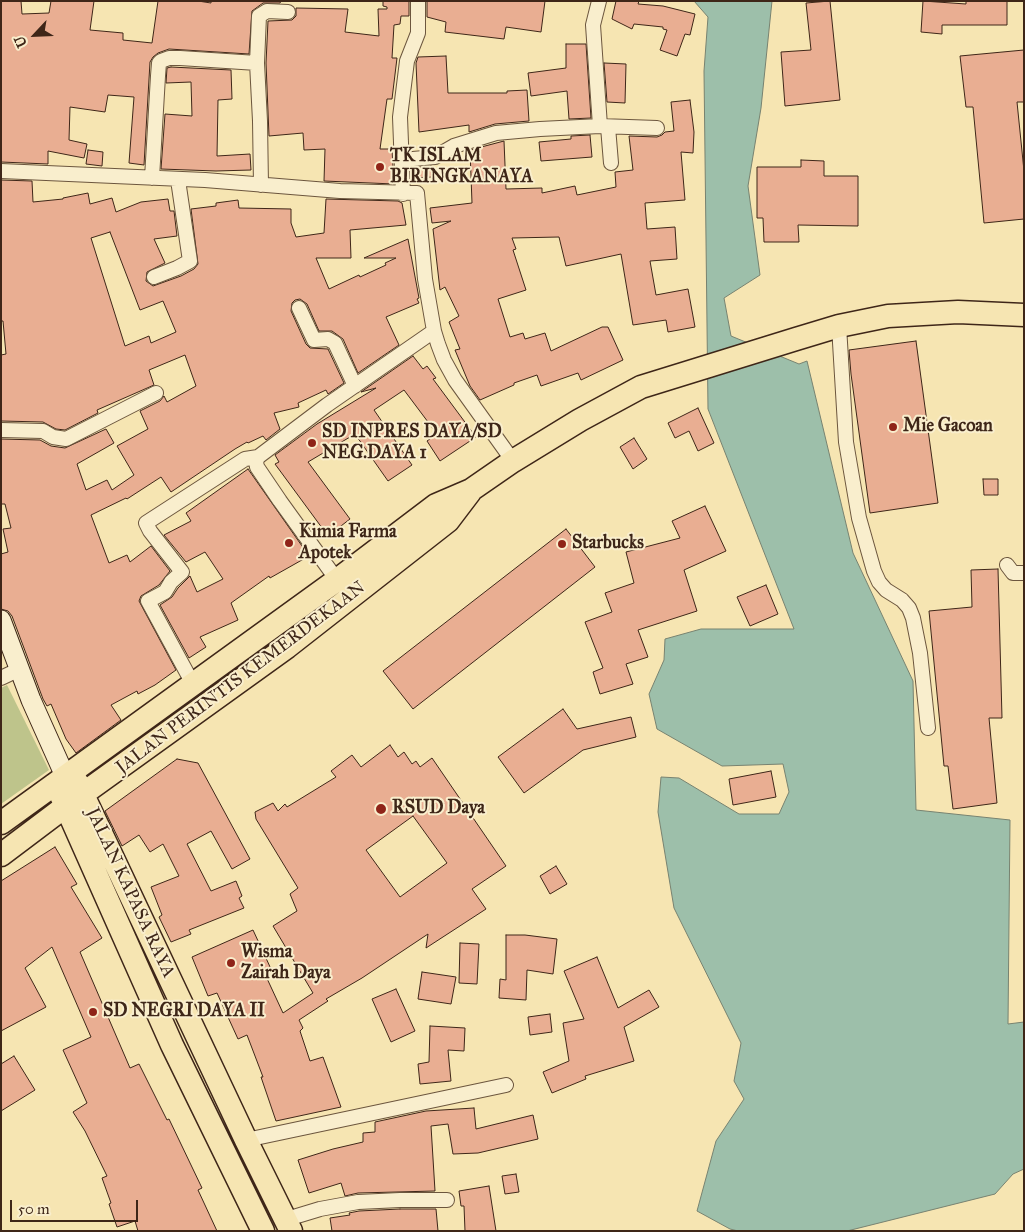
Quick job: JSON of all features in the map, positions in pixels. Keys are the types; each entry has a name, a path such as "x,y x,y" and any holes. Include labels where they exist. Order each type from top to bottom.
{"highway":[{"name":"JALAN PERINTIS KEMERDEKAAN","path":"1,822 337,580 436,505 471,490 513,461 580,420 633,391 790,340 839,326 888,316 958,312 1024,315"},
{"name":"JALAN PERINTIS KEMERDEKAAN","path":"1,855 74,800 287,647 448,521 471,490"},
{"path":"271,628 287,647"},
{"name":"JALAN KAPASA RAYA","path":"64,777 172,1044 263,1231"},
{"name":"JALAN KAPASA RAYA","path":"74,800 196,1034 289,1225"},
{"path":"172,1044 196,1034"}],"main road":[{"path":"1,620 46,737 64,777"}],"street":[{"path":"402,194 400,117 407,61 418,33 418,1"},
{"path":"599,1 593,25 604,127 611,163"},
{"path":"261,185 256,63 259,16 267,12 288,12"},
{"path":"152,178 159,63 170,58 180,58 256,63"},
{"path":"402,160 435,157 454,146 496,134 540,129 657,128"},
{"path":"1,171 152,178 402,194 417,193 424,271 434,331 444,360 455,380 513,461"},
{"path":"154,277 190,261 178,180"},
{"path":"298,308 314,340 328,339 335,343 355,386"},
{"path":"839,326 846,442 858,518 879,582 886,590 902,600 909,608 913,618 920,653 928,728"},
{"path":"193,684 148,601 165,592 170,582 182,572 150,531 146,522 245,459 258,457 434,331"},
{"path":"1,430 43,431 53,437 66,439 156,393"},
{"path":"258,457 256,462 261,474 337,580"},
{"path":"1007,565 1013,573 1024,573"},
{"path":"1,678 20,669"},
{"path":"246,1140 506,1085"},
{"path":"289,1225 320,1209 358,1202 447,1200"}],"green space":[{"path":"7,685 49,770 1,804 1,688"}],"shaded area":[{"path":"694,1 772,1 761,108 748,186 760,275 724,298 731,336 799,364 807,361 853,553 913,681 916,810 1010,820 1008,1024 1024,1022 1024,1169 1013,1174 995,1194 847,1231 738,1231 730,1229 697,1211 716,1141 744,1099 734,1081 741,1043 674,908 658,812 661,777 679,778 739,814 779,814 789,792 783,764 722,766 657,729 649,694 664,660 665,639 701,629 794,629 708,409 704,71 708,17"}],"building":[{"path":"1,1 21,1 22,14 49,13 51,1 94,1 90,30 123,33 123,40 152,43 158,1 198,1 211,3 211,1 281,1 280,3 263,3 252,11 249,54 169,49 153,57 150,62 144,165 129,163 134,97 108,95 105,112 70,107 69,140 87,144 84,158 48,151 48,164 1,162"},
{"path":"383,1 409,1 409,16 401,16 400,24 394,25 392,58 397,58 392,99 387,99 380,149 392,149 394,184 324,181 325,149 304,150 303,133 269,136 266,63 268,21 292,20 296,16 296,8 348,9 345,32 379,36 378,9 387,9 387,7 383,6"},
{"path":"427,1 545,1 541,32 506,27 504,39 445,32 446,22 427,17"},
{"path":"616,1 639,1 638,4 663,6 695,14 690,35 685,34 677,56 660,50 667,30 663,29 663,27 634,24 632,29 612,19"},
{"path":"830,1 840,100 785,106 781,52 811,50 806,3"},
{"path":"923,1 966,4 966,1 1007,1 1007,25 942,25 942,34 921,32"},
{"path":"566,44 586,44 591,118 569,119 567,91 531,96 528,73 566,68"},
{"path":"1024,50 1024,102 1017,102 1024,171 1024,219 984,223 973,107 966,107 960,56"},
{"path":"446,56 448,93 507,93 507,91 527,90 529,121 495,124 469,132 469,125 419,132 416,63 418,57"},
{"path":"604,63 626,64 625,103 607,102"},
{"path":"167,68 231,70 232,99 218,100 217,156 250,154 251,170 161,169 165,114 192,116 191,82 166,83"},
{"path":"690,100 694,132 693,153 681,152 685,200 645,203 647,229 675,227 677,259 650,261 656,295 688,289 695,327 668,332 666,320 633,325 621,254 566,266 559,237 512,238 516,249 513,250 526,290 498,299 510,337 523,333 525,339 545,333 551,351 602,327 608,327 623,360 581,380 578,373 541,386 537,375 514,383 514,385 480,400 470,386 455,350 460,349 449,322 459,316 445,287 440,290 433,229 451,221 432,223 430,208 472,203 470,150 504,141 506,189 542,188 542,193 575,186 577,195 616,187 615,172 633,170 629,136 657,137 665,132 674,131 671,102"},
{"path":"590,135 592,157 541,161 539,142 571,139 571,136"},
{"path":"88,150 103,152 102,166 86,164"},
{"path":"801,160 824,161 824,176 858,176 858,226 798,225 799,242 764,242 763,218 757,218 757,167 801,167"},
{"path":"431,166 432,177 411,178 411,168"},
{"path":"1,180 32,181 33,202 63,199 88,193 90,204 112,198 116,212 141,202 168,199 170,211 174,211 177,236 154,239 165,263 147,272 146,281 153,286 181,276 194,269 198,264 191,209 216,206 216,203 238,200 239,208 291,209 291,223 296,237 324,233 326,199 398,201 402,203 406,225 350,230 351,258 316,258 329,289 386,265 385,263 396,258 364,258 408,239 419,303 386,317 399,345 358,373 343,339 332,331 319,331 307,304 300,299 295,300 292,303 291,311 306,344 310,348 328,349 344,383 328,394 326,390 298,403 299,407 274,413 280,429 266,440 263,436 247,442 171,492 161,477 127,499 91,515 109,563 127,555 130,562 151,546 170,571 159,585 141,596 139,601 176,670 155,685 138,694 137,691 111,705 121,720 76,753 66,739 51,704 47,706 43,699 12,616 8,611 1,609 1,554 8,552 3,529 11,528 5,504 1,504 1,439 40,440 51,446 65,448 106,429 114,443 77,464 86,490 107,480 112,490 134,475 117,446 148,429 140,411 160,401 164,396 167,402 196,386 185,355 149,370 154,385 97,410 98,413 65,430 56,429 43,422 1,421 1,355 6,354 3,321 1,321","holes":["110,232 140,310 163,301 176,332 151,343 149,336 125,346 91,238"]},
{"name":"Mie Gacoan","path":"916,341 938,503 870,513 849,350"},
{"path":"413,356 423,369 427,366 436,378 433,379 476,437 440,461 427,441 437,434 404,390 374,410 412,465 388,481 355,434 308,462 350,519 328,536 275,464 279,462 275,455 317,424 376,388 361,392"},
{"path":"698,408 714,443 698,451 689,431 675,438 668,423"},
{"path":"634,438 647,459 633,469 620,447"},
{"path":"248,469 309,556 270,578 269,576 231,603 238,620 200,637 206,647 189,658 160,605 172,597 190,576 197,592 223,579 205,552 186,562 164,535 191,521 186,513"},
{"path":"983,479 998,479 998,495 984,495"},
{"path":"705,506 726,551 684,570 697,611 638,630 648,657 626,664 633,684 600,694 593,672 603,668 585,622 612,612 605,593 634,583 626,552 680,538 672,521"},
{"path":"566,529 595,567 413,709 383,671"},
{"path":"998,569 1002,718 989,718 997,803 953,809 948,766 944,766 929,611 972,607 971,570"},
{"path":"766,585 778,614 750,626 737,597"},
{"path":"563,709 577,729 631,717 636,737 583,750 524,793 498,757"},
{"path":"390,745 398,757 404,752 412,764 416,761 420,767 432,758 506,866 472,889 486,909 426,948 428,934 362,978 326,999 328,1001 299,1020 303,1028 300,1031 310,1061 323,1057 341,1107 276,1121 261,1077 263,1077 247,1035 238,1039 217,993 208,996 192,957 253,930 271,969 264,972 283,1013 313,993 273,926 297,911 290,894 298,888 256,819 255,812 273,803 278,811 285,804 287,807 336,777 331,771 352,755 361,767","holes":["413,816 447,863 400,897 366,850"]},
{"path":"177,759 198,763 250,859 232,869 211,831 187,844 211,891 236,881 242,896 239,898 244,908 189,930 191,934 171,942 159,917 162,915 151,887 179,876 163,844 150,852 139,835 122,846 105,811"},
{"path":"771,771 776,797 733,805 729,779"},
{"path":"55,847 77,884 71,887 102,938 80,952 130,1068 139,1064 167,1120 169,1119 202,1188 198,1190 217,1231 138,1231 135,1221 117,1227 102,1178 107,1176 85,1131 73,1112 87,1103 63,1050 91,1037 52,947 25,968 46,1007 1,1031 1,881"},
{"path":"556,866 567,884 550,894 540,876"},
{"path":"506,935 557,939 553,974 527,970 526,1000 499,998 500,979 506,980"},
{"path":"460,943 479,944 477,984 459,983"},
{"path":"597,957 618,1008 649,990 659,1007 624,1027 634,1061 585,1076 586,1079 552,1093 543,1072 569,1061 563,1023 584,1019 564,971"},
{"path":"422,972 456,977 451,1004 418,999"},
{"path":"396,989 415,1031 391,1042 372,999"},
{"path":"550,1014 552,1032 530,1035 528,1017"},
{"path":"430,1026 465,1028 464,1051 448,1050 451,1081 420,1084 418,1064 429,1062"},
{"path":"14,1056 35,1090 1,1111 1,1064"},
{"path":"474,1108 476,1129 533,1115 538,1139 478,1153 453,1154 448,1124 431,1126 435,1191 358,1193 345,1196 341,1183 309,1193 298,1160 363,1142 363,1133 375,1132 375,1122 426,1111"},
{"path":"516,1174 519,1192 505,1194 502,1176"},
{"path":"489,1186 496,1231 465,1231 464,1206 461,1206 459,1191"},
{"path":"436,1209 438,1231 332,1231 330,1218 350,1215 349,1213 359,1211"}],"place":[{"name":"TK ISLAM BIRINGKANAYA","path":"380,167"},
{"name":"Mie Gacoan","path":"893,427"},
{"name":"SD INPRES DAYA/SD NEG.DAYA 1","path":"312,443"},
{"name":"Kimia Farma Apotek","path":"289,543"},
{"name":"Starbucks","path":"562,544"},
{"name":"RSUD Daya","path":"381,809"},
{"name":"Wisma Zairah Daya","path":"231,963"},
{"name":"SD NEGRI DAYA II","path":"93,1012"}]}
